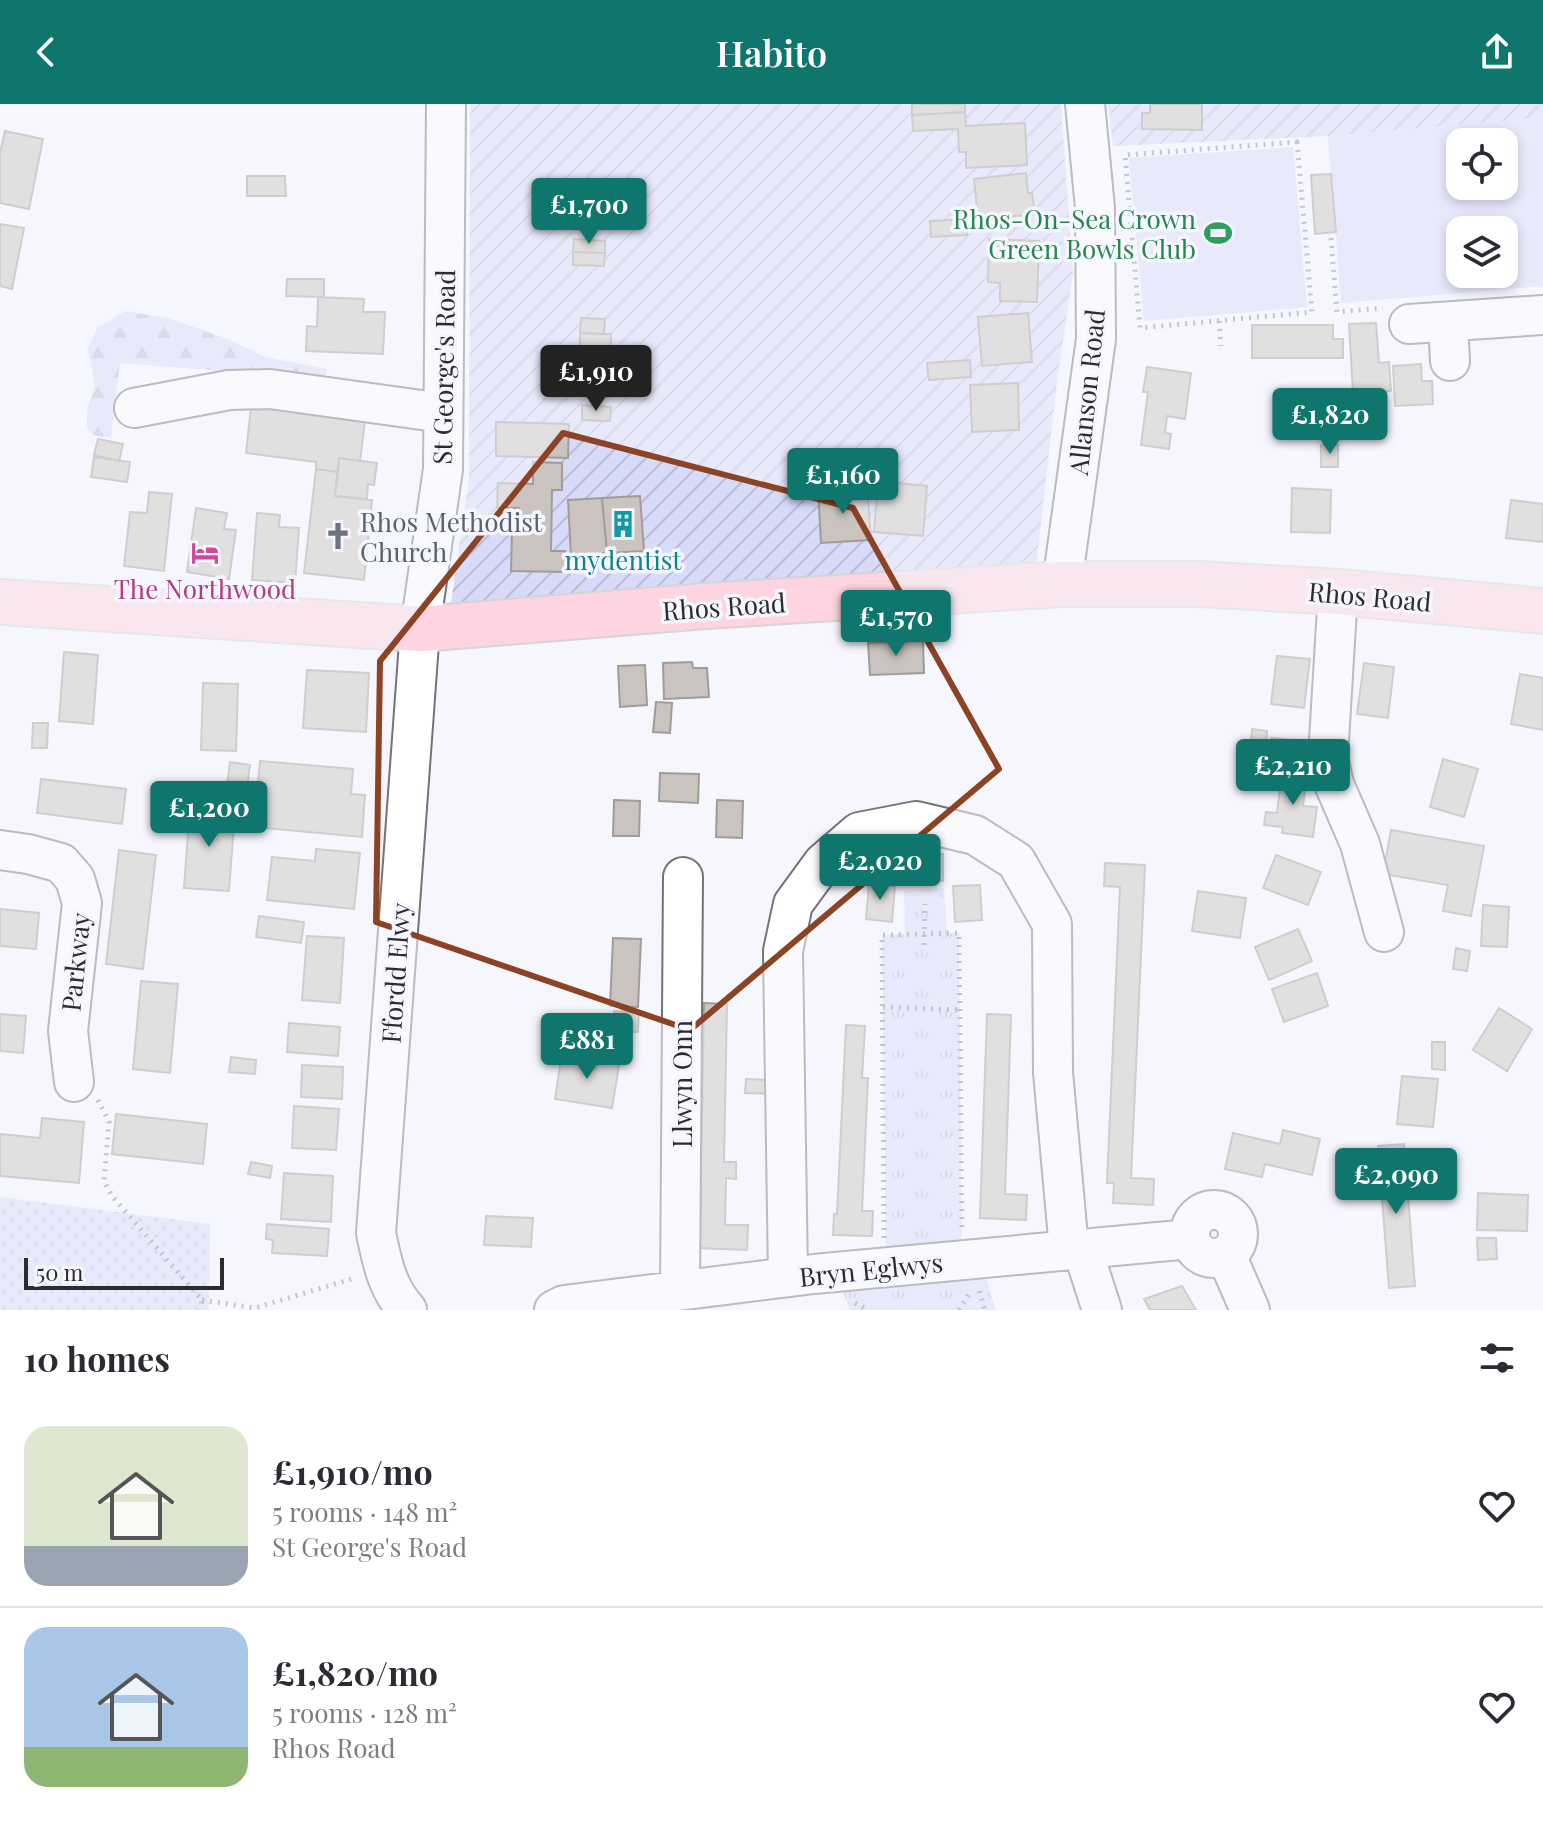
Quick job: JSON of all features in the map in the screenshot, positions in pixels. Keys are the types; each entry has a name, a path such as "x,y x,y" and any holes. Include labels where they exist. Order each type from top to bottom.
{"main road":[{"name":"Rhos Road","path":"0,602 420,629 705,606 1062,584 1199,584 1338,592 1543,611"}],"street":[{"name":"St George's Road","path":"420,629 443,469 446,104"},
{"name":"Allanson Road","path":"1062,584 1096,339 1095,208 1085,104"},
{"path":"1409,324 1543,315"},
{"path":"1448,322 1450,361"},
{"path":"134,408 229,390 270,389 443,413"},
{"path":"1338,592 1328,757 1334,784 1360,844 1384,932"},
{"name":"Ffordd Elwy","path":"407,1310 397,1299 383,1270 376,1233 420,629"},
{"path":"788,1277 783,951 793,904 823,863 859,832 916,821 975,835 1016,861 1052,924 1053,1072 1075,1248 1102,1310"},
{"name":"Parkway","path":"0,850 61,863 75,879 82,903 68,1031 74,1082"},
{"name":"Llwyn Onn","path":"680,1290 683,877"},
{"name":"Bryn Eglwys","path":"554,1310 564,1305 624,1304 680,1290 788,1277 886,1267 969,1270 1075,1248 1190,1239 1191,1225 1199,1215 1211,1210 1224,1212 1236,1224 1238,1235 1232,1250 1226,1255 1250,1310"}],"path":[{"path":"1297,142 1312,312 1219,321 1140,328 1125,155 1297,142"},
{"path":"1219,321 1221,346"},
{"path":"924,945 925,904"},
{"path":"886,1267 882,1216 882,935 959,933 969,1270 959,1310"},
{"path":"883,1007 960,1010"},
{"path":"74,1082 91,1088 109,1122 104,1181 112,1196 202,1300 255,1308 383,1270"},
{"path":"200,1310 202,1300"}],"highlighted area":[{"path":"563,433 853,508 999,769 690,1030 376,922 380,661"}],"green space":[{"path":"470,104 1061,104 1073,273 1036,568 451,603 469,479"},
{"path":"1108,104 1543,104 1543,118 1328,136 1113,146"},
{"path":"1543,118 1543,286 1341,303 1328,136"},
{"name":"Rhos-On-Sea Crown Green Bowls Club","path":"1293,147 1307,307 1144,321 1129,158"},
{"path":"125,311 168,318 228,339 265,357 327,369 325,379 120,363 111,438 93,435 87,427 87,410 95,386 88,348 97,328"},
{"path":"944,888 947,933 959,933 962,1259 982,1264 996,1310 850,1310 835,1272 886,1267 882,935 905,934 904,891"},
{"path":"0,1197 210,1224 209,1310 0,1310"}],"building":[{"path":"912,104 965,104 965,112 912,115"},
{"path":"1150,104 1202,104 1202,130 1142,129 1142,113 1150,113"},
{"path":"965,112 966,126 1025,123 1027,165 966,168 966,152 959,152 958,129 913,131 912,115"},
{"path":"5,131 43,139 29,209 0,203 0,153"},
{"path":"1026,173 1035,214 978,220 974,179"},
{"path":"1331,174 1336,232 1315,234 1311,175"},
{"path":"247,176 285,176 286,196 247,196"},
{"path":"966,219 967,235 931,237 930,221"},
{"path":"0,224 24,228 12,289 0,286"},
{"path":"574,239 605,241 605,253 573,252"},
{"path":"989,239 1039,241 1037,302 1000,301 1000,283 988,282"},
{"path":"573,252 605,253 604,266 573,265"},
{"path":"287,279 324,279 324,297 286,296"},
{"path":"318,297 364,299 363,312 385,312 383,354 306,351 307,326 317,327"},
{"path":"1028,313 1032,362 982,366 978,317"},
{"path":"581,318 605,319 604,334 580,333"},
{"path":"1376,323 1379,363 1389,362 1391,391 1353,393 1349,324"},
{"path":"1252,325 1333,325 1333,339 1343,339 1343,358 1252,358"},
{"path":"580,333 611,334 611,350 580,349"},
{"path":"970,360 971,377 929,380 927,363"},
{"path":"1421,364 1422,381 1432,381 1433,404 1395,406 1393,366"},
{"path":"1147,367 1191,373 1185,419 1167,416 1165,433 1171,434 1169,449 1141,445 1148,392 1143,392"},
{"path":"1018,383 1019,430 972,432 970,385"},
{"path":"252,398 321,406 320,416 365,421 360,461 339,458 338,472 316,469 316,462 246,453"},
{"path":"582,405 611,407 610,421 582,420"},
{"path":"496,422 569,424 568,458 496,456"},
{"path":"98,439 123,444 119,461 94,455"},
{"path":"1321,445 1338,445 1338,467 1321,467"},
{"path":"94,457 130,462 127,482 91,477"},
{"path":"339,458 377,463 374,485 368,484 367,499 335,496"},
{"path":"533,462 562,463 562,490 552,490 551,551 565,551 564,572 511,571 512,527 519,527 519,508 497,508 498,483 533,484"},
{"name":"Rhos Methodist Church","path":"316,469 338,472 335,496 372,500 364,580 304,573"},
{"path":"897,483 927,486 923,536 874,532 877,496 895,497"},
{"path":"846,485 847,500 868,499 871,540 821,543 818,487"},
{"path":"1292,488 1331,490 1330,533 1291,532"},
{"path":"149,492 172,494 164,571 124,566 130,512 147,513"},
{"name":"mydentist","path":"640,496 644,551 607,553 602,498"},
{"path":"602,498 607,553 571,556 568,500"},
{"path":"1511,500 1543,504 1543,542 1506,538"},
{"path":"196,508 227,513 224,529 236,530 229,579 187,572"},
{"path":"257,513 280,515 279,527 299,528 295,583 252,580"},
{"path":"923,641 924,673 870,675 868,643"},
{"path":"64,652 98,655 93,724 59,721"},
{"path":"1277,656 1310,659 1304,708 1271,704"},
{"path":"692,662 693,668 707,668 709,697 664,699 663,663"},
{"path":"1364,663 1394,667 1388,718 1357,714"},
{"path":"645,665 647,705 620,707 618,666"},
{"path":"307,670 369,673 366,732 303,728"},
{"path":"1520,674 1543,678 1543,730 1511,724"},
{"path":"203,683 238,684 236,751 201,750"},
{"path":"656,702 672,703 670,733 653,732"},
{"path":"33,723 48,723 47,748 32,748"},
{"path":"1252,729 1267,731 1265,756 1250,755"},
{"path":"1271,738 1292,740 1291,757 1270,755"},
{"path":"1443,759 1478,769 1464,817 1430,807"},
{"path":"260,761 353,769 351,794 365,795 362,837 254,827"},
{"path":"230,762 250,765 247,788 227,786"},
{"path":"1282,770 1307,772 1303,806 1317,807 1313,837 1282,833 1283,827 1264,825 1266,812 1277,813"},
{"path":"660,773 699,774 698,803 659,801"},
{"path":"41,779 126,789 122,824 37,813"},
{"path":"614,800 640,801 639,836 613,836"},
{"path":"717,800 743,801 742,838 716,837"},
{"path":"190,806 235,810 229,891 184,888"},
{"path":"1391,830 1484,846 1471,916 1443,911 1448,885 1383,874"},
{"path":"316,849 360,853 354,909 267,900 272,857 315,861"},
{"path":"119,850 156,855 143,969 106,964"},
{"path":"906,853 943,854 943,881 905,879"},
{"path":"1276,855 1321,872 1308,905 1263,888"},
{"path":"1105,863 1145,865 1131,1178 1154,1179 1153,1205 1113,1203 1114,1183 1107,1183 1120,887 1104,886"},
{"path":"869,883 895,886 892,922 866,919"},
{"path":"980,885 982,920 955,922 953,886"},
{"path":"1198,891 1246,898 1240,938 1192,931"},
{"path":"1483,905 1509,907 1507,947 1481,946"},
{"path":"0,909 39,913 36,949 0,946"},
{"path":"259,916 304,922 301,943 256,937"},
{"path":"1298,929 1312,961 1269,980 1255,947"},
{"path":"307,936 344,938 340,1003 302,1000"},
{"path":"613,938 641,939 638,1007 610,1006"},
{"path":"1456,948 1470,951 1467,971 1453,969"},
{"path":"1317,973 1328,1006 1284,1022 1272,989"},
{"path":"141,981 178,984 170,1073 133,1069"},
{"path":"704,1003 727,1004 724,1162 736,1162 736,1179 726,1178 725,1225 748,1225 747,1250 696,1248 696,1229 700,1229"},
{"path":"1499,1008 1532,1029 1507,1071 1473,1050"},
{"path":"614,1011 639,1012 638,1032 614,1031"},
{"path":"0,1014 26,1016 23,1053 0,1051"},
{"path":"987,1014 1011,1015 1005,1194 1027,1195 1026,1220 980,1218"},
{"path":"289,1023 340,1027 338,1056 287,1052"},
{"path":"846,1025 865,1026 862,1078 868,1078 862,1211 873,1211 872,1236 833,1235 834,1214 837,1214"},
{"path":"1432,1042 1445,1042 1445,1070 1432,1069"},
{"path":"562,1052 585,1056 583,1067 596,1069 598,1055 620,1059 612,1108 555,1099"},
{"path":"231,1057 256,1060 255,1074 229,1072"},
{"path":"302,1065 343,1067 342,1099 301,1097"},
{"path":"1402,1076 1438,1079 1433,1127 1397,1124"},
{"path":"746,1079 768,1080 768,1094 745,1093"},
{"path":"294,1106 339,1109 336,1150 292,1148"},
{"path":"116,1114 207,1124 203,1164 112,1154"},
{"path":"42,1118 84,1122 79,1183 0,1176 0,1134 40,1138"},
{"path":"1283,1130 1320,1139 1312,1175 1265,1164 1262,1177 1225,1169 1233,1133 1280,1144"},
{"path":"1404,1144 1415,1286 1389,1288 1378,1146"},
{"path":"251,1162 272,1166 270,1178 248,1174"},
{"path":"284,1173 333,1176 331,1222 281,1219"},
{"path":"1478,1193 1528,1195 1527,1231 1477,1230"},
{"path":"486,1216 533,1218 531,1247 484,1245"},
{"path":"267,1224 329,1229 327,1256 272,1253 273,1240 266,1239"},
{"path":"1477,1238 1496,1238 1497,1259 1478,1260"},
{"path":"1182,1286 1196,1310 1150,1310 1144,1299"}],"place":[{"name":"Rhos-On-Sea Crown Green Bowls Club","path":"1218,233"},
{"name":"mydentist","path":"623,524"},
{"name":"Rhos Methodist Church","path":"338,536"},
{"name":"The Northwood","path":"205,553"}]}
